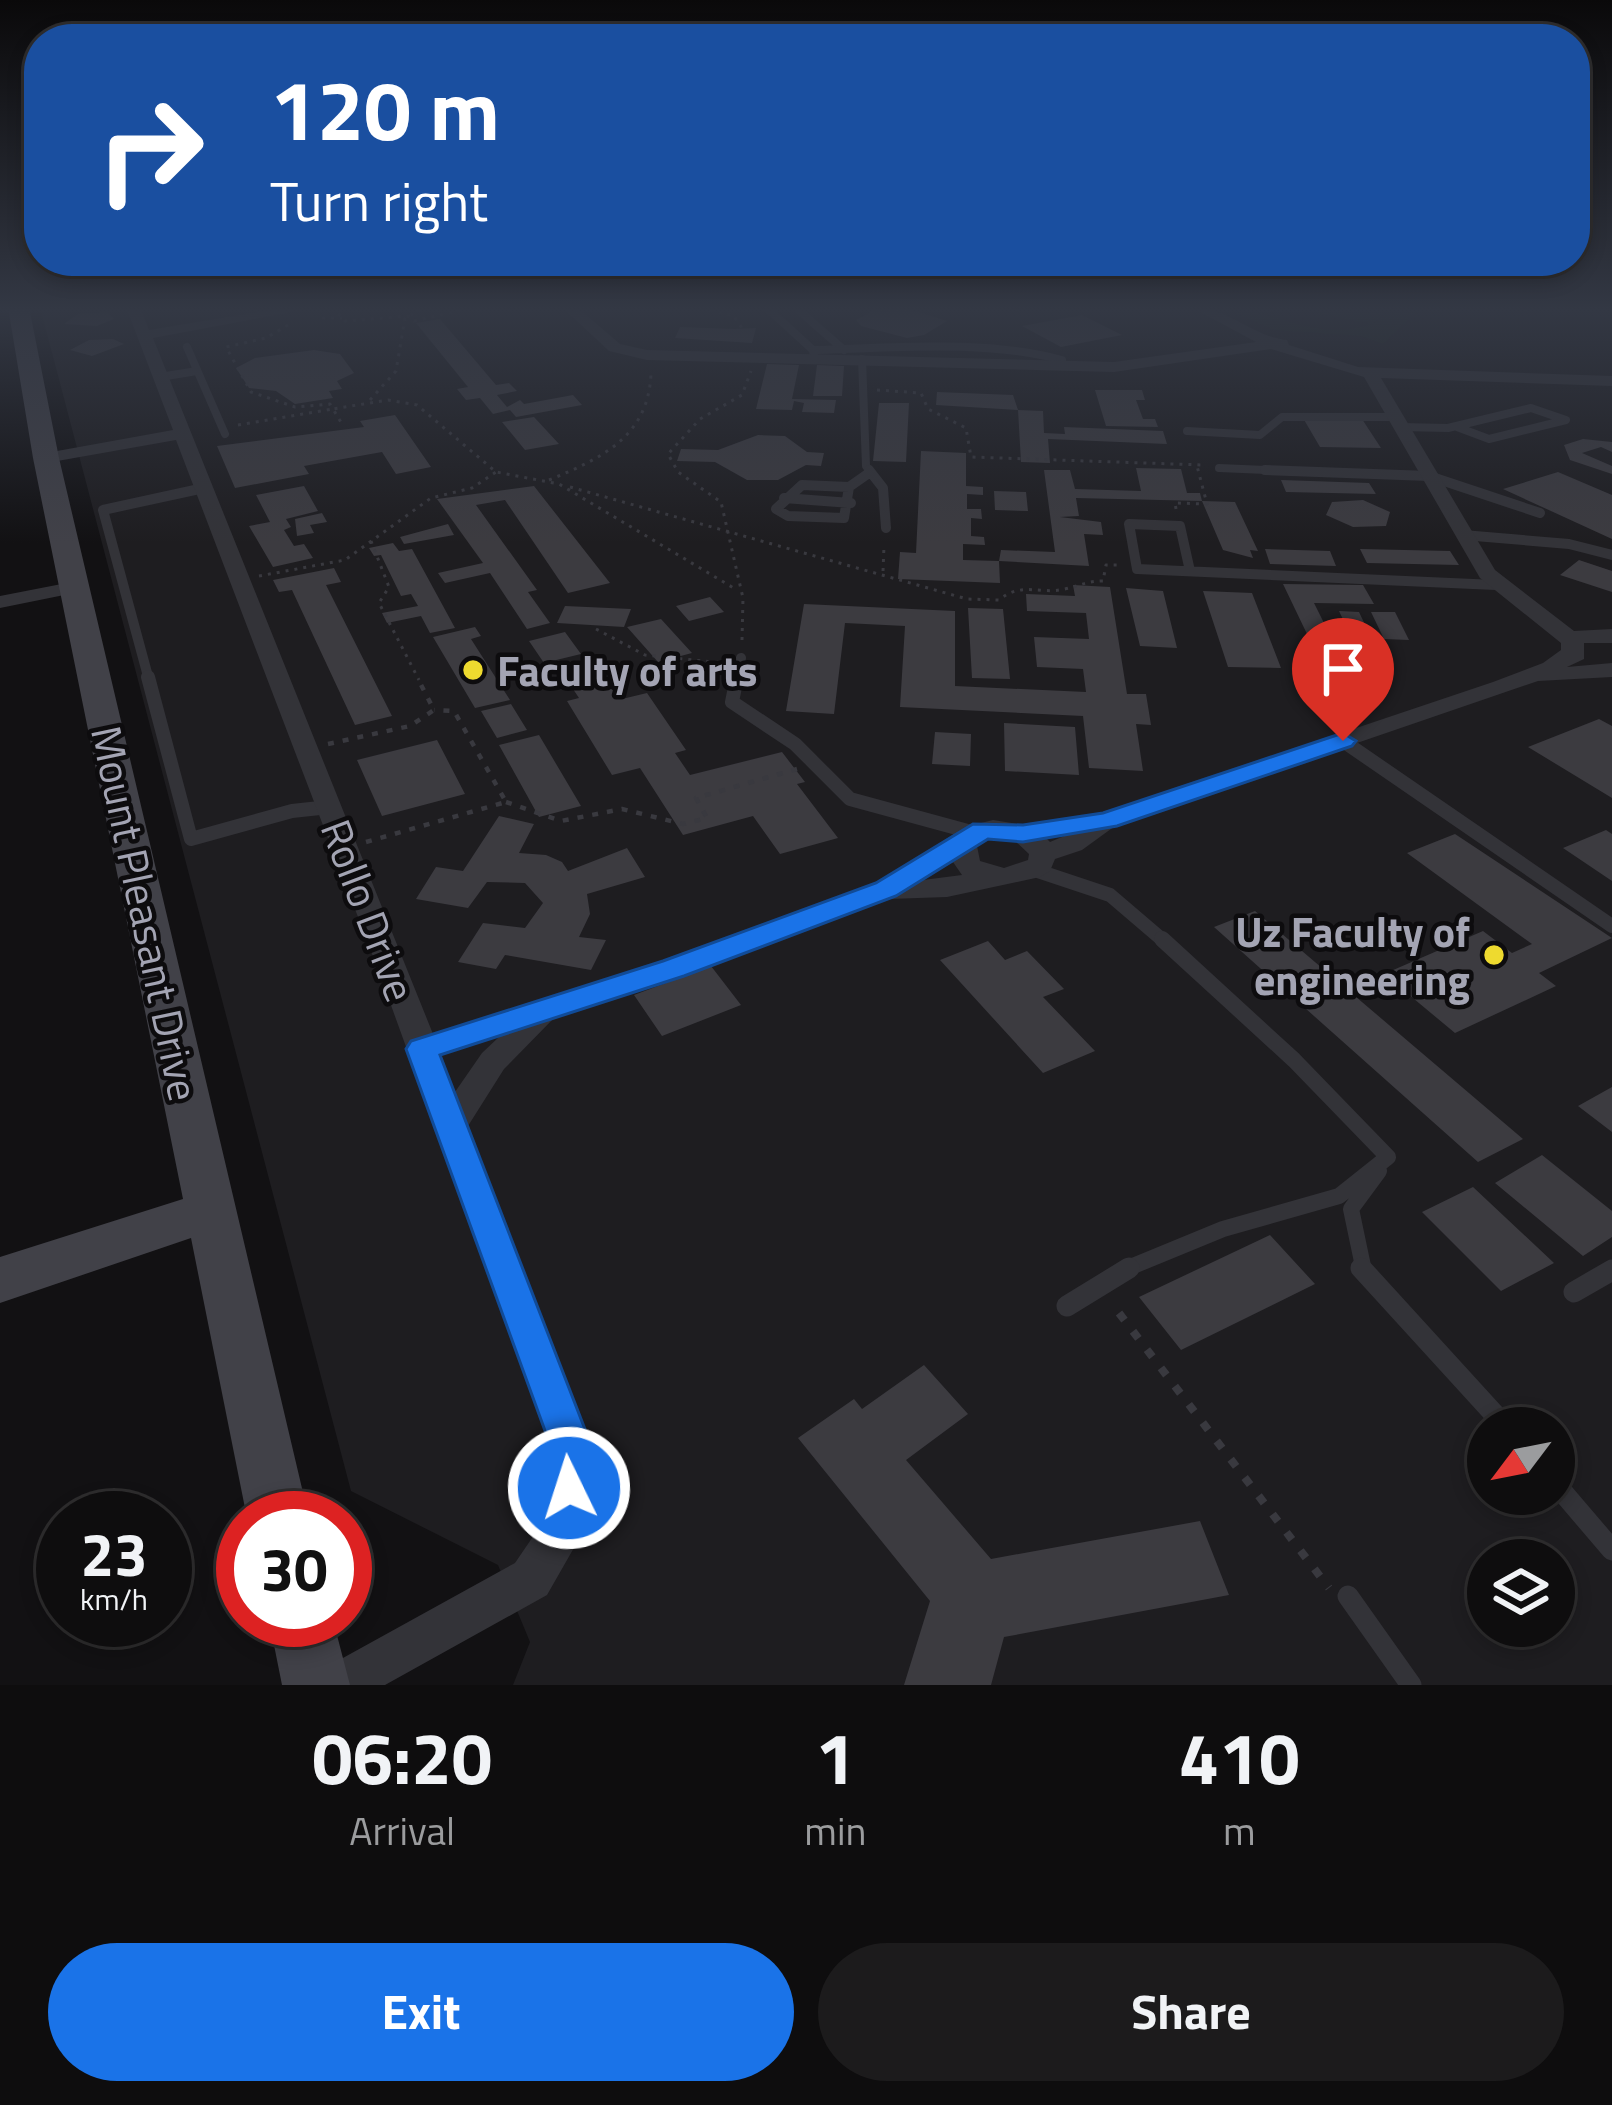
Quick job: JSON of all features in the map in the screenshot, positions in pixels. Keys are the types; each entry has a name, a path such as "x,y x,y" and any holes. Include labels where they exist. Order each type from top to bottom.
{"street":[{"name":"Mount Pleasant Drive","path":"29,386 272,1491"},
{"name":"Rollo Drive","path":"163,386 452,1124 573,1450 566,1525 531,1579 339,1685"},
{"path":"1376,386 1496,585 1572,646 1612,670"},
{"path":"45,453 177,429"},
{"path":"0,602 77,587"},
{"path":"1528,611 1608,636"},
{"path":"886,890 1022,876 1034,853 1072,844 1108,820 1501,687 1551,668 1572,646 1608,636"},
{"path":"1501,687 1574,670 1612,670"},
{"path":"422,1049 542,1014 886,890 969,838 1003,828 1034,853"},
{"path":"969,838 966,862 989,876"},
{"path":"452,1124 493,1061 542,1014"},
{"path":"0,1280 209,1211"},
{"path":"307,1647 316,1685"}],"lane":[{"path":"204,386 224,430"},
{"path":"865,386 869,473 887,504 886,528"},
{"path":"1187,431 1260,435 1271,431 1282,416 1301,412 1457,427 1489,440 1566,420 1531,408 1457,427"},
{"path":"1219,468 1429,476 1540,513"},
{"path":"849,487 848,515 832,520 782,515 776,509 808,483 849,487 869,473"},
{"path":"204,488 103,510 191,839 292,811 329,807"},
{"path":"784,498 851,503"},
{"path":"1190,571 1180,526 1129,524 1136,566 1190,571 1496,585"},
{"path":"1463,536 1568,544 1612,555"},
{"path":"740,661 732,702 794,744 850,799 969,838"},
{"path":"1343,741 1612,926"},
{"path":"1034,853 1136,915 1294,1060 1388,1156"},
{"path":"1067,1306 1117,1273 1223,1229 1339,1196 1388,1156"},
{"path":"1388,1156 1351,1209 1360,1266 1489,1407"},
{"path":"1574,1292 1612,1270"},
{"path":"1575,1507 1612,1550"},
{"path":"1344,1599 1412,1685"}],"path":[{"path":"247,386 251,392 295,407 330,404 342,424"},
{"path":"366,404 383,386"},
{"path":"548,480 611,454 629,436 652,386"},
{"path":"596,629 645,655 740,661 742,598 721,502 677,472 668,454 700,419 742,394 745,386"},
{"path":"865,390 921,393 928,409 966,428 971,457 1196,463 1219,468"},
{"path":"224,430 366,404 417,405 496,472 548,480 967,599 999,600 1014,588 1067,589 1079,580 1102,581 1106,565 1136,566"},
{"path":"1180,526 1175,502 1208,504 1196,463"},
{"path":"240,579 345,560 431,498 472,488 496,472"},
{"path":"559,484 737,590"},
{"path":"883,572 886,528"},
{"path":"371,541 389,587 379,603 434,710"},
{"path":"306,749 410,726 434,710 454,711 506,802 546,819 622,809 683,824 706,818 696,798 814,764"},
{"path":"345,848 506,802"},
{"path":"1119,1313 1344,1599"}],"shaded area":[{"path":"61,386 1612,386 1612,1685 513,1685 530,1642 498,1565 372,1502 372,1491 351,1491"}],"building":[{"path":"512,386 517,391 497,395 507,407 520,400 524,404 573,395 582,405 516,417 510,410 493,414 480,398 466,400 457,389"},
{"path":"762,386 795,386 792,399 836,400 834,413 802,412 804,403 794,401 792,410 756,409"},
{"path":"814,386 843,386 842,396 813,396"},
{"path":"249,388 342,389 329,391 333,398 295,404 276,391"},
{"path":"1095,390 1142,390 1145,400 1136,400 1143,419 1155,419 1158,427 1106,426"},
{"path":"937,392 1013,395 1018,410 936,405"},
{"path":"879,403 909,403 906,462 873,461"},
{"path":"1018,410 1043,411 1044,433 1065,434 1064,427 1163,431 1167,444 1048,439 1050,463 1021,462"},
{"path":"395,415 431,467 396,474 382,452 304,466 309,474 235,488 217,446 364,427 360,421"},
{"path":"534,417 559,444 525,450 502,422"},
{"path":"1303,418 1362,419 1381,448 1320,447"},
{"path":"758,435 785,436 807,452 824,453 821,466 806,465 778,480 747,480 715,462 677,461 681,449 718,450"},
{"path":"1583,439 1612,442 1612,452 1601,447 1582,453 1612,466 1612,474 1570,460 1564,445"},
{"path":"921,451 966,453 966,486 983,487 983,495 967,494 967,509 981,509 982,519 971,518 971,536 984,537 985,545 963,544 963,560 999,561 1000,583 898,579 900,552 916,553"},
{"path":"1136,468 1181,469 1187,493 1200,493 1202,501 1076,498 1079,516 1060,517 1101,522 1103,535 1084,534 1089,566 999,561 1001,550 1055,552 1044,470 1070,470 1075,489 1141,491"},
{"path":"1558,472 1612,495 1612,539 1503,489"},
{"path":"1281,480 1369,483 1376,494 1286,492"},
{"path":"304,486 318,511 286,519 291,527 284,530 294,546 304,544 313,558 273,567 249,526 270,522 256,495"},
{"path":"534,486 610,583 568,593 505,500 476,505 537,590 528,592 550,623 527,629 490,573 445,583 438,573 483,563 437,499"},
{"path":"994,491 1026,492 1028,511 995,510"},
{"path":"1363,500 1390,512 1386,526 1353,527 1326,515 1332,502"},
{"path":"1202,501 1235,502 1258,551 1250,550 1253,558 1223,550"},
{"path":"322,513 327,522 310,525 314,533 297,536 295,519"},
{"path":"448,524 454,535 404,544 400,537"},
{"path":"393,543 399,551 412,549 455,628 430,633 421,616 387,623 382,613 418,606 411,594 401,596 381,555 374,556 369,548"},
{"path":"1265,549 1330,551 1336,566 1270,564"},
{"path":"1360,549 1450,551 1459,565 1367,563"},
{"path":"1579,560 1612,571 1612,592 1560,575"},
{"path":"334,568 341,582 326,585 392,716 355,725 292,590 279,592 273,580"},
{"path":"1283,584 1363,585 1374,604 1314,603 1330,635 1307,634"},
{"path":"1073,585 1110,587 1127,694 1146,694 1151,725 1136,724 1143,771 1089,768 1083,716 900,707 905,626 845,623 834,714 786,711 804,604 955,611 955,686 1086,692 1083,669 1037,667 1034,637 1089,639 1086,613 1027,611 1026,594 1075,596"},
{"path":"1126,588 1163,591 1177,648 1140,646"},
{"path":"1203,591 1252,593 1281,668 1228,667"},
{"path":"710,597 724,612 689,621 676,606"},
{"path":"565,606 631,609 624,627 557,623"},
{"path":"968,608 1003,609 1010,679 972,678"},
{"path":"1339,611 1359,612 1370,635 1350,634"},
{"path":"1371,612 1395,612 1409,640 1384,639"},
{"path":"661,619 692,653 658,662 627,627"},
{"path":"475,627 481,636 471,639 510,700 475,708 433,637"},
{"path":"565,632 581,654 544,663 529,641"},
{"path":"602,669 622,699 647,693 686,750 675,753 690,775 782,752 805,782 797,784 838,838 780,854 753,816 683,835 640,768 612,775 567,701 579,698 565,677"},
{"path":"511,704 527,730 497,738 481,711"},
{"path":"1599,719 1612,726 1612,798 1528,747"},
{"path":"1004,723 1075,727 1079,775 1005,771"},
{"path":"935,732 971,734 970,766 932,764"},
{"path":"539,735 581,806 539,817 499,745"},
{"path":"437,740 465,794 382,816 357,760"},
{"path":"499,816 534,824 519,853 546,855 562,862 568,871 627,848 645,877 587,894 590,914 579,937 606,940 591,970 505,955 496,969 458,962 483,923 525,928 543,903 525,883 487,882 468,908 416,899 436,867 463,871"},
{"path":"1606,830 1612,834 1612,881 1563,848"},
{"path":"1455,834 1612,938 1539,973 1556,986 1455,1033 1384,974 1483,931 1512,953 1532,944 1407,853"},
{"name":"Uz Faculty of engineering","path":"1255,911 1523,1139 1478,1162 1214,927"},
{"path":"988,941 1005,960 1027,951 1064,989 1043,997 1095,1051 1043,1073 940,960"},
{"path":"711,966 741,1005 662,1036 634,995"},
{"path":"1612,1087 1612,1132 1578,1106"},
{"path":"1542,1155 1612,1211 1612,1237 1583,1256 1495,1183"},
{"path":"1473,1187 1554,1263 1501,1291 1422,1212"},
{"path":"1270,1235 1315,1284 1181,1350 1139,1297"},
{"path":"924,1365 968,1414 906,1460 991,1559 1200,1521 1229,1595 1004,1637 991,1685 904,1685 930,1601 798,1438 854,1399 862,1409"}],"place":[{"name":"Faculty of arts","path":"473,670"},
{"name":"Uz Faculty of engineering","path":"1494,955"}],"route":[{"path":"569,1488 573,1450 422,1049 674,969 886,890 982,830 1023,833 1108,820 1343,741"}]}
